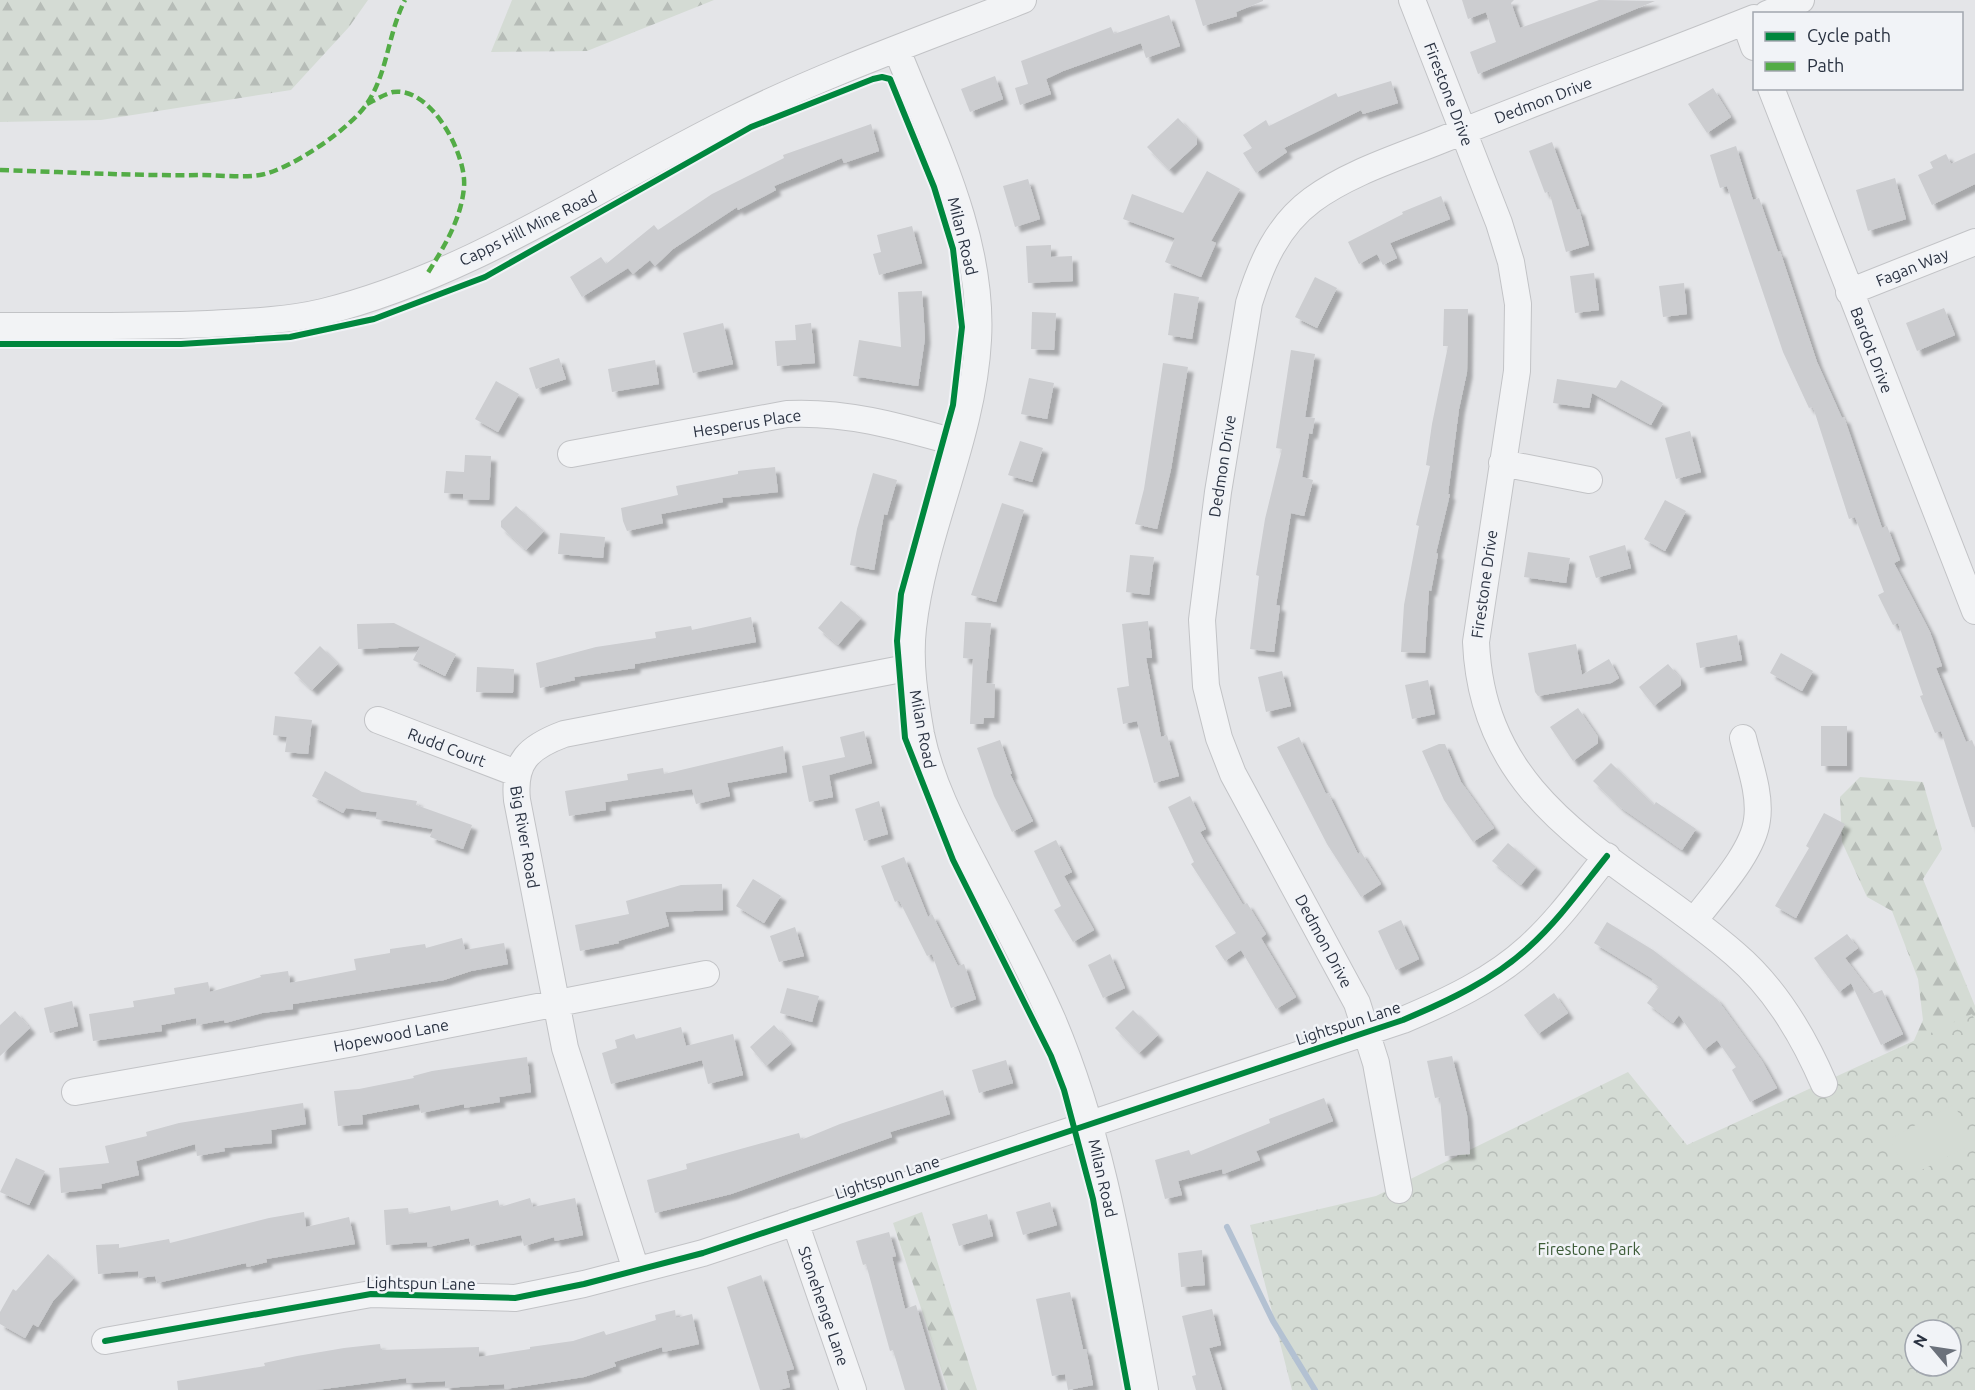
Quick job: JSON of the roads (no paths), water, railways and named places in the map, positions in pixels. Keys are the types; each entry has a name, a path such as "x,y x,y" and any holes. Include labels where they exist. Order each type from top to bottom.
{"street":[{"name":"Capps Hill Mine Road","path":"0,326 222,323 296,317 325,311 426,276 512,238 736,118 1023,0"},
{"name":"Firestone Drive","path":"1412,0 1511,262 1518,304 1516,371 1478,617 1477,666 1482,691 1502,747 1518,774 1547,809 1736,954 1781,1004 1803,1038 1824,1084"},
{"name":"Dedmon Drive","path":"1770,12 1801,0"},
{"name":"Dedmon Drive","path":"1399,1190 1368,1031 1357,1003 1233,774 1219,738 1206,686 1202,620 1207,564 1249,303 1266,255 1279,235 1312,201 1339,184 1463,132 1753,19"},
{"name":"Milan Road","path":"897,50 954,194 970,252 977,302 978,339 969,407 921,578 912,631 912,667 921,736 935,785 1052,1019 1081,1092 1104,1178 1145,1390"},
{"name":"Bardot Drive","path":"1772,90 1850,292 1971,585 1975,611"},
{"name":"Fagan Way","path":"1850,292 1975,242"},
{"name":"Hesperus Place","path":"571,454 787,414 819,412 882,422 958,442"},
{"path":"1502,463 1589,480"},
{"name":"Big River Road","path":"636,1270 565,1048 517,800 516,773 531,752 547,740 564,734 912,667"},
{"name":"Rudd Court","path":"378,720 516,773"},
{"path":"1694,921 1744,853 1755,831 1758,818 1756,793 1743,738"},
{"name":"Lightspun Lane","path":"105,1341 370,1294 515,1298 703,1253 1368,1031 1440,1004 1473,987 1511,962 1554,922 1607,856"},
{"name":"Hopewood Lane","path":"75,1092 354,1043 706,974"},
{"name":"Stonehenge Lane","path":"795,1222 853,1390"}],"waterway":[{"path":"1227,1227 1273,1321 1315,1390"}],"park label":[{"name":"Firestone Park","path":"1589,1249"}]}
